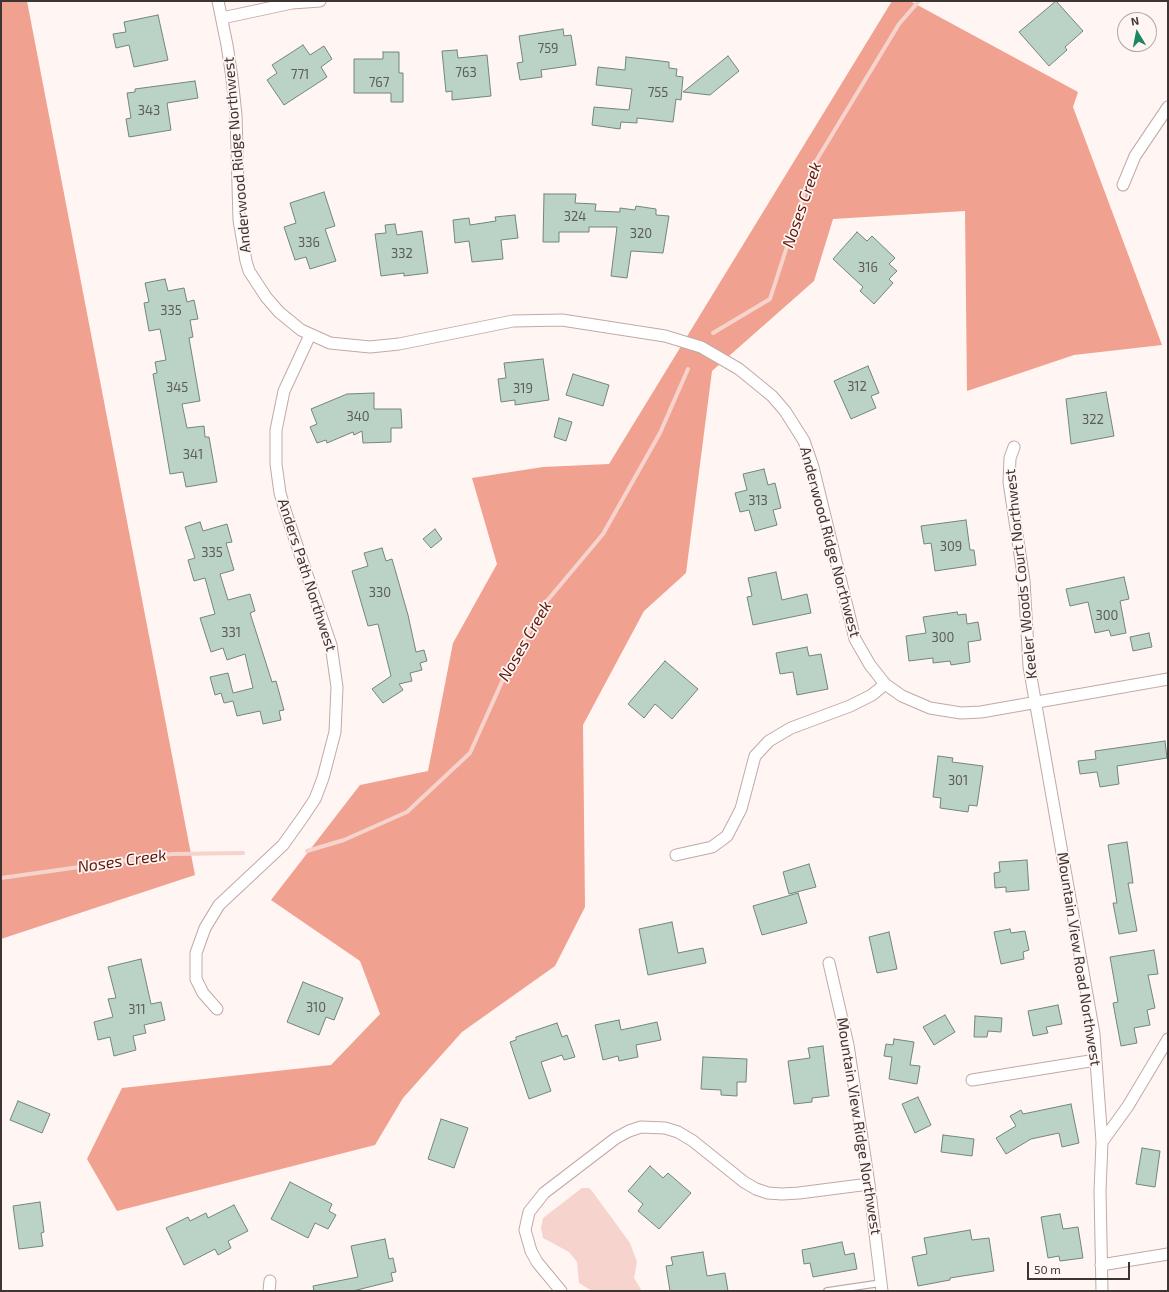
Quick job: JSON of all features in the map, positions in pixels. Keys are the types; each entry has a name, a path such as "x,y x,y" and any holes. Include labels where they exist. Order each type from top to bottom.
{"street":[{"name":"Anderwood Ridge Northwest","path":"218,1 234,92 239,220 246,261 254,280 272,305 286,318 310,335 335,344 370,347 399,344 513,321 562,320 675,338 701,347 728,361 756,382 776,400 785,411 804,442 814,472 855,639 870,665 885,684 902,696 921,704 950,712 976,712 1168,679"},
{"path":"222,18 277,6 320,1"},
{"path":"1123,185 1135,156 1168,107"},
{"name":"Anders Path Northwest","path":"217,1009 203,993 196,979 196,953 205,928 220,905 284,845 303,817 319,789 328,766 335,732 338,687 332,649 283,503 276,464 275,442 280,403 288,379 310,335"},
{"name":"Keeler Woods Court Northwest","path":"1014,447 1010,458 1009,482 1024,581 1026,648 1035,702"},
{"path":"676,855 703,851 712,848 727,836 742,809 755,756 769,741 792,728 850,706 872,695 885,684"},
{"name":"Mountain View Road Northwest","path":"1035,702 1092,1026 1096,1060 1102,1142 1100,1191 1102,1291"},
{"name":"Mountain View Ridge Northwest","path":"830,963 848,1045 869,1184 882,1287"},
{"path":"1102,1142 1128,1106 1168,1039"},
{"path":"972,1080 1096,1060"},
{"path":"560,1291 537,1262 531,1251 525,1230 529,1212 544,1194 616,1138 629,1131 641,1127 665,1128 678,1132 693,1141 744,1182 756,1189 768,1192 782,1194 799,1193 869,1184"},
{"path":"1101,1265 1168,1254"}],"lane":[{"path":"827,1291 882,1287"}],"shaded area":[{"path":"1,1 27,1 195,875 1,939"},
{"path":"892,1 910,1 1078,92 1073,107 1162,345 1074,355 967,391 965,211 833,219 814,281 712,371 686,573 644,611 583,725 585,907 555,966 462,1032 403,1098 375,1145 117,1211 87,1159 122,1088 331,1065 380,1014 360,961 271,900 360,785 428,771 453,643 497,564 472,478 543,467 609,464"},
{"path":"582,1188 589,1188 592,1191 630,1243 637,1262 634,1278 642,1291 592,1291 579,1283 577,1262 569,1252 543,1238 541,1228 543,1218"}],"building":[{"path":"1056,1 1083,31 1065,47 1067,50 1049,66 1019,32"},
{"path":"158,15 168,60 134,67 129,45 116,48 113,34 126,32 124,22"},
{"path":"563,29 564,36 571,35 576,65 541,70 542,77 520,80 517,63 523,62 519,36"},
{"path":"303,45 310,55 324,46 332,59 321,67 327,77 284,105 267,80 277,73 272,65"},
{"path":"457,50 458,58 487,55 491,96 452,100 452,91 446,92 442,51"},
{"path":"383,52 399,52 399,73 403,73 403,102 391,102 391,93 354,93 354,59 383,59"},
{"path":"728,56 739,71 710,95 683,92"},
{"path":"626,57 669,62 669,68 677,69 676,76 683,77 681,100 676,99 673,122 637,118 637,123 621,122 620,129 592,125 594,107 629,110 632,89 596,85 598,67 625,70"},
{"path":"195,81 198,98 167,103 171,130 129,137 126,119 131,118 127,93 135,92 135,89"},
{"path":"324,192 335,226 325,229 336,261 310,269 306,257 295,260 284,227 296,223 290,203"},
{"path":"544,194 576,194 575,203 596,204 595,211 620,212 620,208 635,210 636,206 656,209 656,215 669,216 663,253 631,251 627,278 611,276 617,227 589,227 589,232 559,232 559,242 543,242"},
{"path":"515,215 518,238 501,240 503,259 472,262 469,241 455,243 453,220 469,218 470,225 496,221 495,217"},
{"path":"395,224 397,235 422,231 428,273 404,276 404,273 381,276 375,234 386,233 385,225"},
{"path":"857,232 867,241 872,236 895,258 889,264 897,271 889,279 893,283 874,304 860,291 863,287 833,259"},
{"path":"165,279 168,291 184,288 187,302 194,300 198,319 190,320 193,337 189,338 200,401 182,404 187,428 204,426 205,437 209,437 217,482 186,487 183,472 170,474 153,374 157,373 155,362 166,360 160,329 149,331 144,303 149,302 145,283"},
{"path":"543,359 549,400 515,405 515,400 501,402 498,379 506,378 504,363"},
{"path":"868,366 879,393 871,396 876,408 851,419 834,381"},
{"path":"573,374 609,385 603,406 566,395"},
{"path":"1106,392 1114,436 1071,444 1066,399"},
{"path":"374,393 374,409 401,409 402,428 391,428 391,442 363,443 362,431 354,435 353,432 327,443 326,440 317,443 310,427 317,424 311,409 347,394"},
{"path":"559,418 572,422 566,441 554,437"},
{"path":"764,469 768,485 775,483 781,508 773,510 777,525 755,531 749,510 740,512 735,493 747,490 743,474"},
{"path":"966,520 970,550 974,550 976,565 935,571 931,543 924,544 921,526"},
{"path":"200,522 203,531 227,524 232,542 226,543 234,570 220,574 228,600 250,594 255,611 250,613 272,682 276,681 284,710 279,711 281,720 263,724 260,711 237,716 233,701 224,703 221,693 215,695 210,677 228,673 233,693 253,688 245,654 227,660 223,648 211,652 200,618 215,614 205,578 194,581 188,560 195,558 185,527"},
{"path":"435,529 442,539 431,548 423,539"},
{"path":"382,548 386,561 392,559 408,615 416,652 424,650 427,661 420,663 422,670 410,673 412,681 399,684 403,690 383,703 372,689 391,676 378,624 368,626 352,571 368,566 364,553"},
{"path":"776,572 782,600 807,594 811,613 753,625 747,597 752,596 748,578"},
{"path":"1124,577 1129,599 1120,601 1126,633 1111,636 1109,630 1095,633 1088,602 1070,606 1066,589"},
{"path":"957,612 958,615 966,614 967,624 978,622 981,640 968,642 970,662 951,665 950,661 933,663 933,658 909,661 906,636 926,633 923,617"},
{"path":"1149,633 1152,647 1133,651 1130,637"},
{"path":"807,647 809,656 821,654 828,689 797,695 793,672 780,674 776,653"},
{"path":"665,661 698,689 672,719 655,704 644,718 628,704"},
{"path":"1165,741 1167,758 1117,766 1119,784 1100,787 1097,772 1080,774 1078,761 1096,759 1095,751"},
{"path":"938,756 953,758 952,762 983,766 977,806 969,805 968,812 940,808 941,798 933,797"},
{"path":"1127,842 1133,883 1128,883 1137,931 1119,934 1113,903 1117,903 1108,845"},
{"path":"1027,860 1029,890 1006,892 1006,887 995,888 994,873 1000,872 999,862"},
{"path":"809,864 816,887 789,894 783,872"},
{"path":"798,893 807,923 762,935 753,906"},
{"path":"672,922 678,953 703,948 706,963 648,975 639,929"},
{"path":"1010,929 1011,933 1025,931 1029,950 1023,952 1024,959 1001,964 994,932"},
{"path":"889,932 897,969 877,973 869,937"},
{"path":"1154,950 1158,974 1148,975 1155,1008 1147,1010 1150,1025 1134,1028 1137,1043 1121,1046 1113,1003 1118,1002 1110,957"},
{"path":"141,959 151,1004 161,1002 165,1020 144,1025 146,1033 133,1036 136,1050 114,1056 110,1037 98,1040 94,1022 113,1017 108,999 116,998 108,967"},
{"path":"303,982 343,998 334,1020 326,1017 319,1035 287,1022"},
{"path":"1058,1005 1062,1024 1046,1027 1048,1033 1033,1036 1028,1011"},
{"path":"945,1015 955,1032 934,1045 923,1027"},
{"path":"975,1016 1002,1018 1001,1032 988,1031 987,1037 974,1037"},
{"path":"619,1020 621,1030 657,1022 661,1040 636,1045 638,1057 619,1061 618,1056 603,1060 595,1025"},
{"path":"557,1023 562,1037 567,1035 575,1057 564,1060 562,1055 541,1062 551,1091 529,1099 510,1042 516,1040 516,1037"},
{"path":"894,1039 914,1042 910,1065 920,1066 917,1084 889,1079 892,1057 884,1056 886,1044 893,1045"},
{"path":"823,1046 829,1096 812,1098 812,1102 794,1104 788,1061 810,1058 808,1048"},
{"path":"703,1057 747,1059 746,1082 737,1082 737,1096 721,1095 721,1090 701,1089"},
{"path":"918,1097 931,1125 915,1133 902,1104"},
{"path":"18,1101 50,1114 42,1133 10,1120"},
{"path":"1071,1104 1079,1143 1062,1147 1059,1133 1031,1139 1006,1154 996,1138 1016,1126 1010,1116 1021,1110 1023,1114"},
{"path":"441,1119 468,1128 454,1168 428,1159"},
{"path":"943,1135 974,1139 972,1156 941,1152"},
{"path":"1142,1148 1160,1151 1155,1187 1136,1184"},
{"path":"650,1166 663,1178 668,1173 691,1193 659,1229 638,1211 643,1204 628,1191"},
{"path":"290,1182 332,1204 329,1211 336,1215 328,1229 315,1223 308,1238 271,1219"},
{"path":"40,1202 44,1232 41,1233 43,1246 19,1249 13,1206"},
{"path":"234,1205 248,1231 228,1241 231,1248 218,1255 215,1249 184,1265 166,1228 188,1217 190,1221 206,1213 208,1218"},
{"path":"1060,1214 1063,1229 1078,1227 1083,1258 1060,1261 1059,1256 1048,1258 1041,1217"},
{"path":"970,1230 972,1240 989,1238 994,1271 950,1278 950,1280 918,1286 912,1257 927,1254 924,1238"},
{"path":"385,1239 389,1259 393,1258 396,1272 391,1273 393,1281 353,1291 314,1291 313,1286 358,1277 351,1246"},
{"path":"842,1242 845,1255 854,1253 857,1269 813,1277 810,1263 804,1264 802,1250"},
{"path":"703,1252 707,1276 725,1273 728,1291 670,1291 666,1266 673,1265 671,1257"}],"waterway":[{"name":"Noses Creek","path":"713,333 770,299 813,166 899,24 919,1"},
{"name":"Noses Creek","path":"307,851 344,840 407,812 470,753 505,675 541,608 603,534 660,433 688,369"},
{"name":"Noses Creek","path":"1,878 172,854 243,853"}]}
